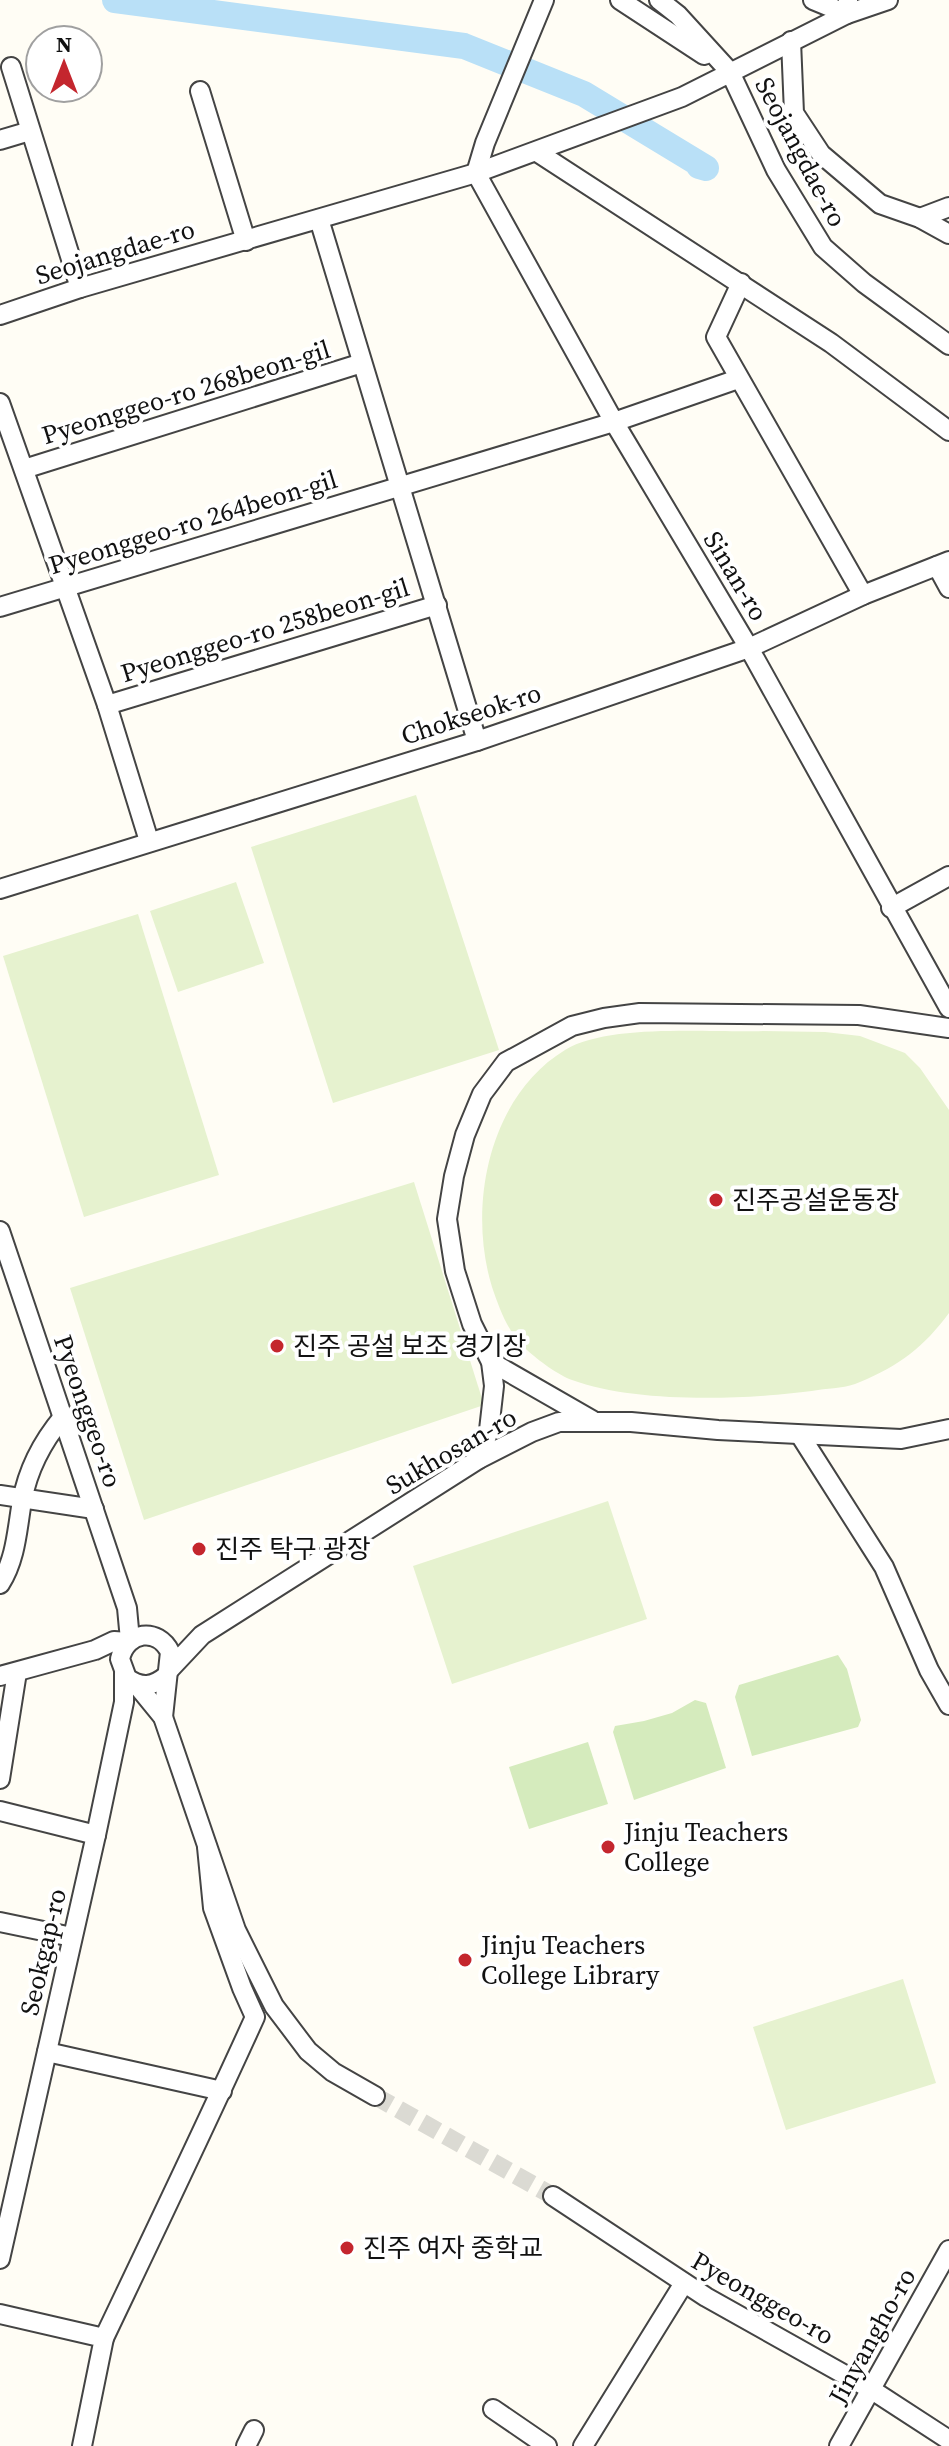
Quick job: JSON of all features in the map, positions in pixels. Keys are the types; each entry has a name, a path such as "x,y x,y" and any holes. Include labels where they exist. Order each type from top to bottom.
{"street":[{"path":"620,0 730,72"},
{"path":"659,0 678,15 730,72"},
{"path":"813,0 847,7 888,0"},
{"path":"476,173 485,143 543,2"},
{"path":"730,72 791,41 847,7"},
{"path":"791,41 794,113 821,154 880,204 920,218 949,234"},
{"path":"11,67 80,288"},
{"name":"Seojangdae-ro","path":"0,315 80,288 476,173 682,97 730,72 776,170 823,247 864,283 949,345"},
{"path":"200,91 246,241"},
{"path":"0,140 30,131"},
{"path":"537,152 831,343 949,431"},
{"name":"Sinan-ro","path":"476,173 614,422 749,648 949,1008"},
{"path":"920,218 949,207"},
{"path":"319,219 477,741"},
{"path":"741,283 716,337 863,595"},
{"name":"Pyeonggeo-ro 268beon-gil","path":"24,469 362,363"},
{"name":"Pyeonggeo-ro 264beon-gil","path":"0,607 614,422 738,379"},
{"path":"0,403 107,705 149,841"},
{"path":"943,564 949,588"},
{"name":"Chokseok-ro","path":"0,889 477,741 749,648 863,595 943,564"},
{"name":"Pyeonggeo-ro 258beon-gil","path":"107,705 437,605"},
{"path":"891,908 949,876"},
{"path":"479,1459 493,1407 491,1362 472,1324 455,1271 447,1219 465,1135 482,1094 506,1062 572,1026 640,1013 859,1015 949,1028"},
{"name":"Pyeonggeo-ro","path":"0,1231 127,1608"},
{"path":"491,1362 592,1420"},
{"path":"0,1584 9,1571 28,1477 47,1436 63,1417"},
{"name":"Sukhosan-ro","path":"202,1635 479,1459 559,1422 592,1420 901,1439 949,1429"},
{"path":"800,1435 884,1567 929,1670 949,1705"},
{"path":"0,1495 94,1509"},
{"path":"127,1608 170,1652 163,1717"},
{"path":"127,1608 129,1641 121,1653 128,1676"},
{"path":"0,1779 8,1674 95,1650 114,1641 129,1641 143,1634 159,1638 202,1635"},
{"path":"128,1676 152,1685 202,1635"},
{"path":"95,1650 105,1653 163,1717 236,1930 274,2006 308,2051 333,2072 375,2096"},
{"name":"Seokgap-ro","path":"0,2259 96,1835 128,1676"},
{"path":"0,1811 96,1835"},
{"path":"82,2446 104,2338 255,2017 213,1908 207,1847"},
{"path":"0,1922 72,1937"},
{"path":"47,2052 222,2091"},
{"name":"Pyeonggeo-ro","path":"553,2196 684,2283 872,2390 949,2440"},
{"name":"Jinyangho-ro","path":"839,2446 949,2250"},
{"path":"583,2446 684,2283"},
{"path":"0,2314 104,2338"},
{"path":"493,2409 547,2446"}],"green space":[{"path":"416,795 499,1050 333,1103 251,847"},
{"path":"236,882 264,963 178,992 150,911"},
{"path":"138,914 219,1175 84,1217 3,956"},
{"name":"진주공설운동장","path":"661,1031 763,1031 860,1036 905,1053 920,1068 949,1110 949,1313 920,1346 899,1362 860,1382 839,1388 727,1398 660,1396 598,1388 572,1380 542,1363 520,1343 502,1313 492,1287 482,1222 484,1189 491,1155 502,1124 518,1095 539,1070 565,1050 584,1042 607,1036"},
{"name":"진주 공설 보조 경기장","path":"414,1182 484,1405 144,1520 70,1288"},
{"path":"608,1501 647,1619 452,1684 413,1566"},
{"path":"838,1655 847,1669 861,1720 858,1727 752,1756 735,1697 739,1685"},
{"path":"695,1700 706,1703 726,1768 634,1800 613,1732 615,1726 672,1713"},
{"path":"588,1742 608,1804 529,1829 509,1767"},
{"path":"903,1979 936,2083 786,2130 753,2027"}],"waterway":[{"path":"115,0 464,46 584,94 706,168 699,166"}],"tunnel":[{"path":"375,2096 553,2196"}],"place":[{"name":"진주공설운동장","path":"716,1200"},
{"name":"진주 공설 보조 경기장","path":"277,1346"},
{"name":"진주 탁구 광장","path":"199,1549"},
{"name":"Jinju Teachers College","path":"608,1847"},
{"name":"Jinju Teachers College Library","path":"465,1960"},
{"name":"진주 여자 중학교","path":"347,2248"}]}
